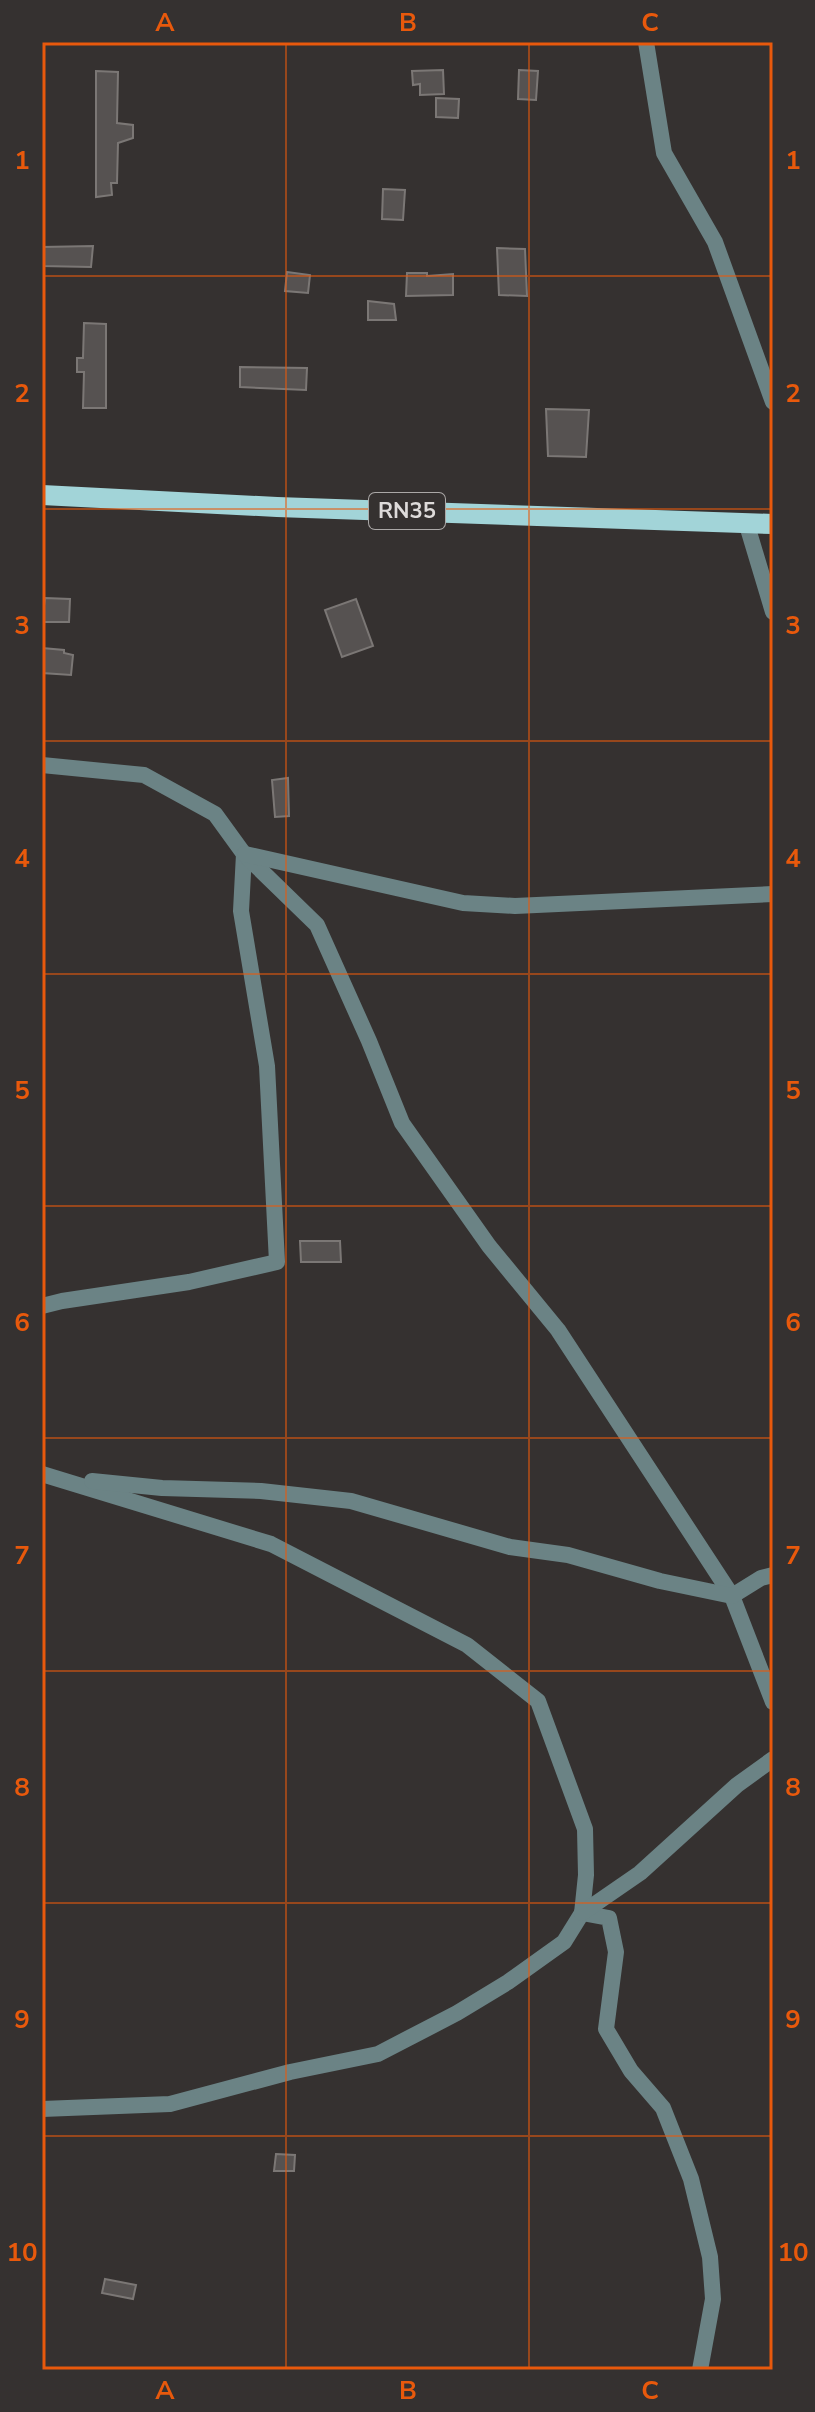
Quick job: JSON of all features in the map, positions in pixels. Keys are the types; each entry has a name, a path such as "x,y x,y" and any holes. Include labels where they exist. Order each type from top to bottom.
{"main road":[{"name":"RN35","path":"42,495 277,507 773,524"}],"street":[{"path":"646,42 664,153 715,242 773,402"},
{"path":"746,522 773,612"},
{"path":"42,765 144,775 215,814 244,854 317,925 402,1123 489,1246 558,1330 732,1596 773,1702"},
{"path":"244,854 463,903 515,906 773,894"},
{"path":"42,1306 189,1282 277,1262 267,1066 241,911 244,854"},
{"path":"48,1476 162,1488 261,1491 351,1501 510,1547 568,1555 660,1581 732,1596 761,1578 773,1575"},
{"path":"48,1476 271,1544 467,1645 538,1701 585,1829 586,1875 582,1913"},
{"path":"42,2109 170,2104 290,2072 378,2054 457,2013 564,1942 582,1913 640,1873 737,1785 773,1759"},
{"path":"582,1913 609,1918 616,1952 606,2029 631,2071 663,2108 691,2179 710,2257 713,2299 700,2370"}],"building":[{"path":"443,70 444,94 420,95 420,84 413,85 412,71"},
{"path":"519,70 538,71 536,100 518,99"},
{"path":"96,71 118,72 117,123 133,125 133,138 118,143 117,183 111,183 112,195 96,197"},
{"path":"436,98 459,99 458,118 436,117"},
{"path":"383,189 405,190 403,220 382,219"},
{"path":"93,246 91,267 42,266 42,247"},
{"path":"497,248 525,249 527,296 499,295"},
{"path":"287,272 310,275 308,293 285,291"},
{"path":"407,273 427,273 427,276 453,274 453,295 406,296"},
{"path":"368,301 394,304 396,320 368,320"},
{"path":"84,323 106,324 106,408 83,408 84,372 77,372 77,358 83,358"},
{"path":"240,367 307,368 306,390 240,387"},
{"path":"546,409 589,410 586,457 548,456"},
{"path":"45,598 70,599 69,622 42,622"},
{"path":"356,599 373,646 342,657 325,610"},
{"path":"42,648 64,650 64,653 73,655 71,675 42,673"},
{"path":"288,778 289,816 275,817 272,780"},
{"path":"300,1241 340,1241 341,1262 301,1262"},
{"path":"276,2154 295,2155 294,2171 274,2171"},
{"path":"105,2279 136,2285 133,2299 102,2293"}]}
